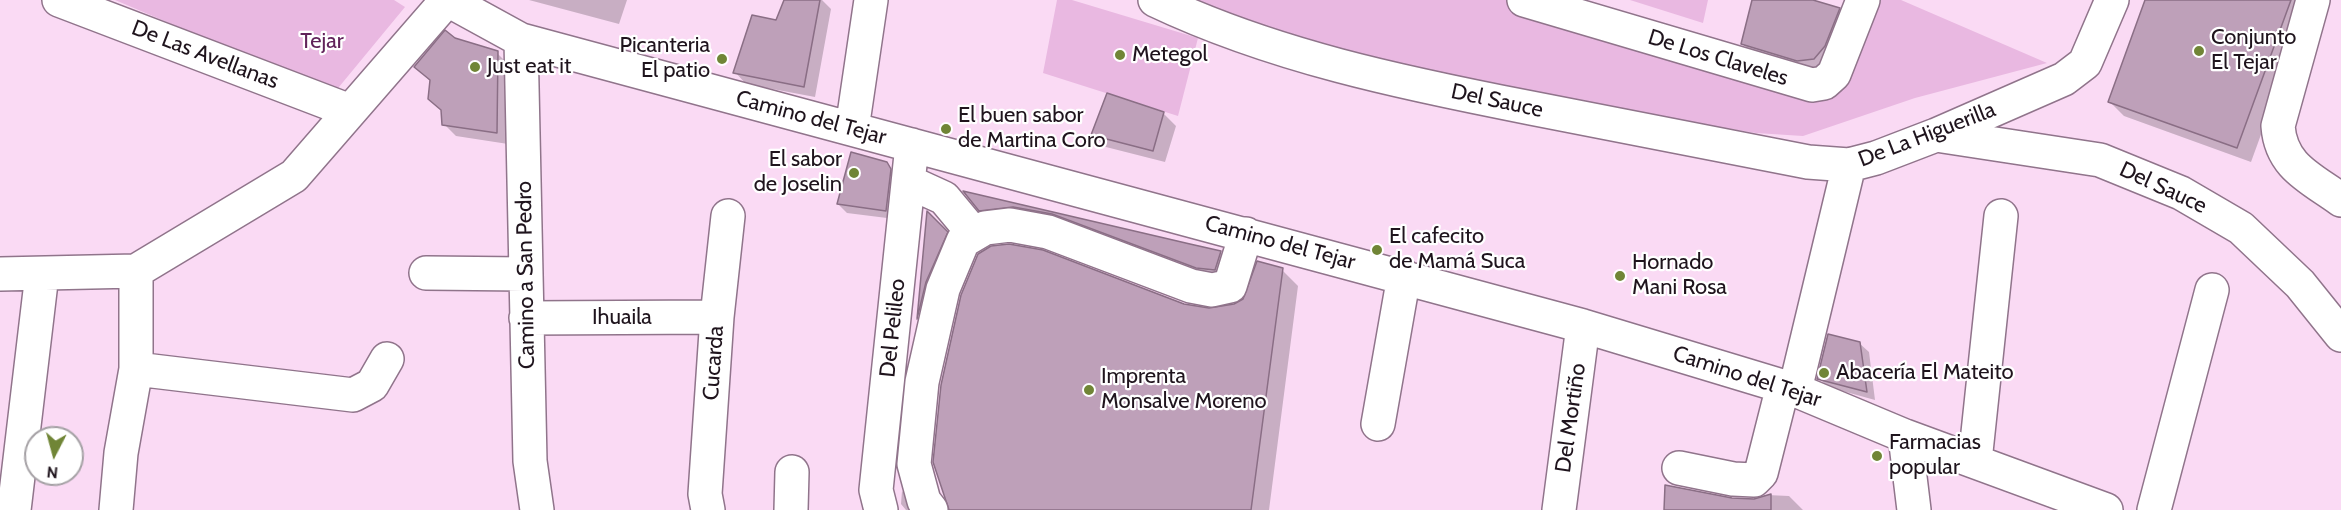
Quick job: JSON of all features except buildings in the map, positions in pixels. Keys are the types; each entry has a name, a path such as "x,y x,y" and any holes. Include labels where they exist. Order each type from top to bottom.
{"street":[{"name":"De Las Avellanas","path":"60,0 350,111"},
{"path":"0,274 136,271 294,176 448,0"},
{"name":"Camino del Tejar","path":"448,0 521,40 1404,276 1584,326 1789,388 1905,436 2106,510"},
{"path":"852,129 870,0"},
{"name":"Del Sauce","path":"1155,0 1201,22 1330,64 1482,98 1808,162 1849,165"},
{"name":"De Los Claveles","path":"1524,0 1812,85 1824,83 1834,74 1863,0"},
{"name":"De La Higuerilla","path":"1679,468 1733,479 1754,480 1761,473 1789,388 1849,165 1936,135 2064,79 2085,63 2112,0"},
{"path":"2313,0 2278,126 2279,142 2294,167 2341,200"},
{"name":"Camino a San Pedro","path":"521,40 530,461 537,510"},
{"name":"Del Sauce","path":"1936,135 2100,160 2181,193 2241,228 2300,284 2341,335"},
{"name":"Del Pelileo","path":"881,510 876,490 912,146"},
{"path":"909,182 944,198 974,234"},
{"name":"Cucarda","path":"708,510 705,494 717,317 728,216"},
{"path":"1975,461 2001,216"},
{"path":"931,510 924,501 914,464 922,382 943,289 963,241 986,228 1011,225 1048,232 1191,286 1212,290 1230,286 1246,234"},
{"path":"116,510 121,453 136,369 136,271"},
{"path":"426,273 525,274"},
{"path":"14,510 42,274"},
{"path":"1378,424 1404,276"},
{"path":"2154,510 2212,290"},
{"name":"Ihuaila","path":"526,318 717,317"},
{"name":"Del Mortiño","path":"1559,510 1584,326"},
{"path":"136,369 353,395 372,385 387,359"},
{"path":"1905,436 1914,510"},
{"path":"791,510 792,472"}],"green space":[{"name":"Tejar","path":"115,0 394,0 405,7 334,93"},
{"name":"Metegol","path":"1057,0 1072,0 1198,38 1178,116 1043,73"},
{"path":"1190,0 1517,0 1846,82 1881,0 1901,0 2047,63 1915,98 1803,136 1756,133 1564,102 1388,63 1203,7"},
{"path":"1630,0 1708,0 1703,23"}],"place":[{"name":"Conjunto El Tejar","path":"2199,51"},
{"name":"Metegol","path":"1120,55"},
{"name":"Picanteria El patio","path":"722,59"},
{"name":"Just eat it","path":"475,67"},
{"name":"El buen sabor de Martina Coro","path":"946,129"},
{"name":"El sabor de Joselin","path":"854,173"},
{"name":"El cafecito de Mamá Suca","path":"1377,250"},
{"name":"Hornado Mani Rosa","path":"1620,276"},
{"name":"Abacería El Mateito","path":"1824,373"},
{"name":"Imprenta Monsalve Moreno","path":"1089,390"},
{"name":"Farmacias popular","path":"1877,456"}]}
